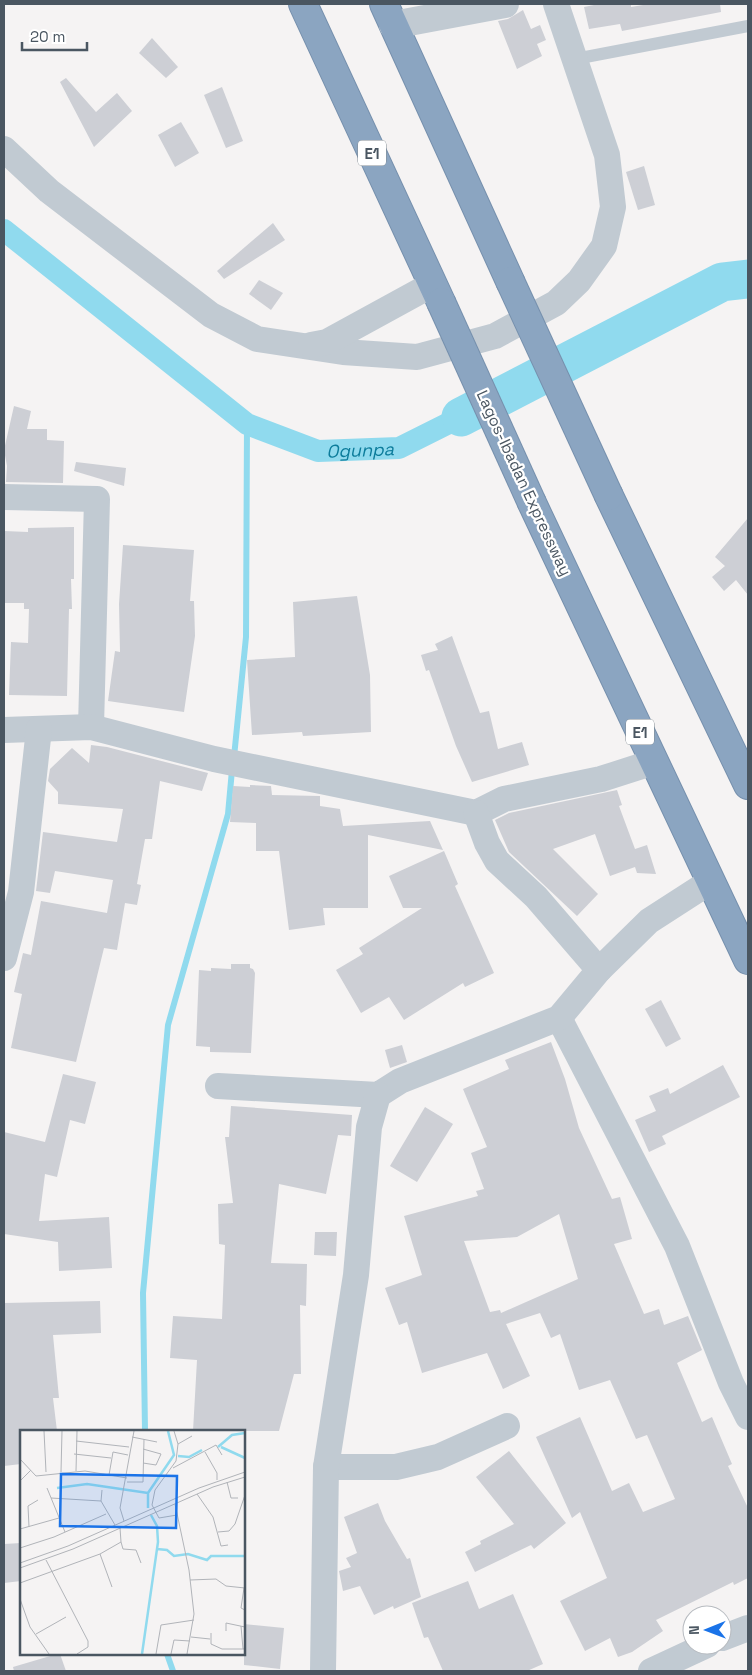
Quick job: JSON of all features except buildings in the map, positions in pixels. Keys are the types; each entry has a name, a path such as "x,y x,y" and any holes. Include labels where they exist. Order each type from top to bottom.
{"highway":[{"name":"Lagos-Ibadan Expressway","path":"303,4 532,503 748,960"},
{"path":"389,14 609,496 748,785"}],"street":[{"path":"389,14 505,4"},
{"path":"4,149 49,191 211,315 257,339 301,346 417,357 495,336 556,304 579,281 604,246 613,207 607,155 556,4"},
{"path":"301,346 327,342 437,293"},
{"path":"4,497 97,499 91,727"},
{"path":"4,730 91,727 214,759 476,813 504,799 601,779 654,762"},
{"path":"4,958 21,892 39,729"},
{"path":"476,813 487,843 497,860 536,897 599,970"},
{"path":"218,1086 378,1096 400,1081 559,1018 599,970 649,921 710,881"},
{"path":"559,1018 676,1246 731,1383 748,1417"},
{"path":"323,1671 321,1661 326,1467 345,1360 356,1275 369,1127 378,1096"},
{"path":"326,1467 396,1467 438,1457 507,1426"},
{"path":"732,1634 748,1628"},
{"path":"651,1671 685,1655"}],"lane":[{"path":"575,59 748,26"}],"waterway":[{"name":"Ogunpa","path":"4,230 247,424 318,451 399,448 461,417"},
{"name":"Ogunpa","path":"461,417 722,282 748,279"},
{"path":"234,757 246,637 247,424"},
{"path":"145,1430 143,1293 168,1025 228,814 232,770"},
{"path":"167,1655 173,1671"}]}
